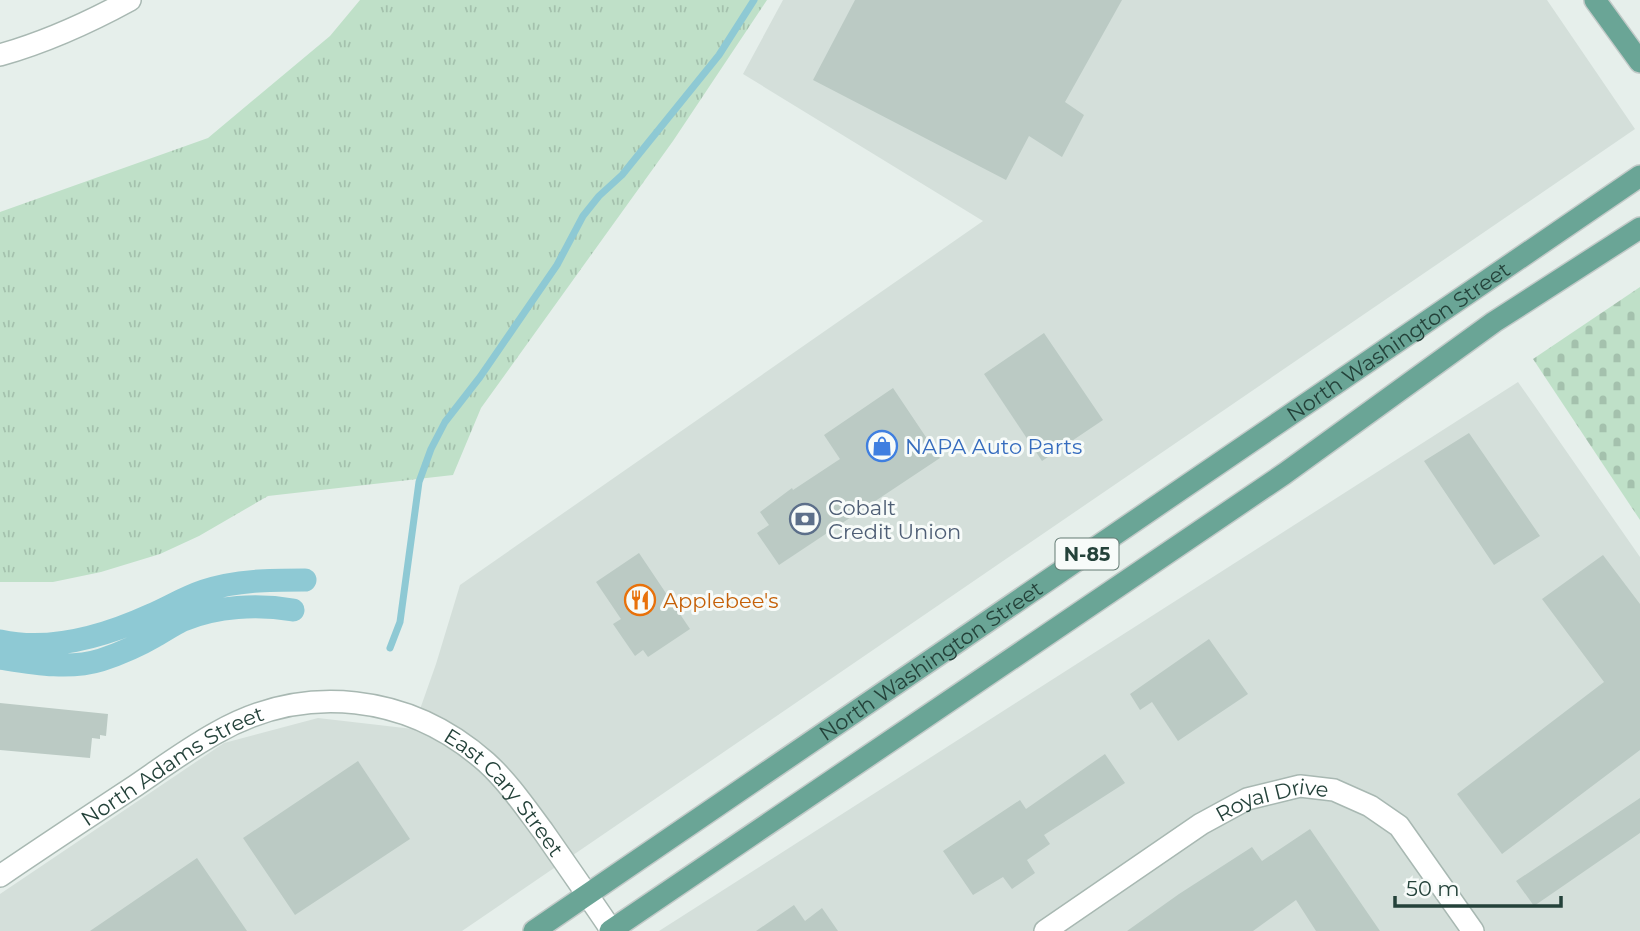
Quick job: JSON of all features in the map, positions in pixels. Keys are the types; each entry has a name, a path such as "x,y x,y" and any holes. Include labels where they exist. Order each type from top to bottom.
{"main road":[{"path":"1595,0 1640,62"},
{"name":"North Washington Street","path":"534,931 1640,176"},
{"name":"North Washington Street","path":"611,931 1284,474 1494,322 1640,228"}],"street":[{"path":"0,55 87,24 130,0"},
{"name":"North Adams Street","path":"0,876 217,732 263,712 292,705 321,702 360,703"},
{"name":"East Cary Street","path":"360,703 422,719 452,734 487,763 522,801 611,931"},
{"name":"Royal Drive","path":"1045,931 1201,824 1247,799 1300,786 1334,790 1370,806 1399,826 1473,931"}],"shaded area":[{"path":"783,0 1547,0 1635,129 462,931 0,931 0,894 224,743 318,718 413,729 460,585 983,221 743,74"},
{"path":"1518,382 1640,557 1640,931 659,931"}],"green space":[{"path":"360,0 767,0 673,141 481,408 453,475 268,496 199,536 160,554 101,572 53,582 0,582 0,212 208,138 330,36"},
{"path":"1640,287 1640,520 1533,359"}],"building":[{"path":"855,0 1122,0 1065,102 1084,115 1062,157 1029,136 1006,180 813,80"},
{"path":"1044,333 1103,420 1042,461 984,374"},
{"path":"893,388 940,458 779,565 757,533 769,525 760,512 792,488 793,490 840,459 824,435"},
{"path":"1469,433 1540,536 1494,565 1424,461"},
{"name":"Applebee's","path":"639,553 690,629 648,657 643,650 635,656 613,624 621,619 596,582"},
{"path":"1603,555 1640,604 1640,750 1502,854 1457,794 1604,682 1542,599"},
{"path":"1209,639 1248,694 1178,741 1152,702 1140,710 1130,694"},
{"path":"0,703 108,714 106,736 100,735 100,739 92,738 90,758 0,750"},
{"path":"1105,754 1125,783 1044,835 1050,844 1027,860 1035,873 1012,889 1003,877 973,895 943,851 1020,800 1026,809"},
{"path":"358,761 410,839 295,915 243,838"},
{"path":"1640,798 1640,833 1534,906 1516,881"},
{"path":"1310,829 1380,931 1316,931 1296,900 1253,931 1127,931 1252,847 1262,861"},
{"path":"197,858 247,931 90,931"},
{"path":"794,905 805,921 822,908 838,931 756,931"}],"waterway":[{"path":"390,648 400,622 419,482 431,449 445,422 480,377 557,265 583,216 599,196 622,175 719,55 754,0"},
{"path":"0,641 38,645 77,640 133,623 216,587 254,581 305,580"},
{"path":"0,658 50,665 89,663 128,650 196,615 252,607 293,610"}],"place":[{"name":"NAPA Auto Parts","path":"882,446"},
{"name":"Cobalt Credit Union","path":"805,519"},
{"name":"Applebee's","path":"640,600"}]}
